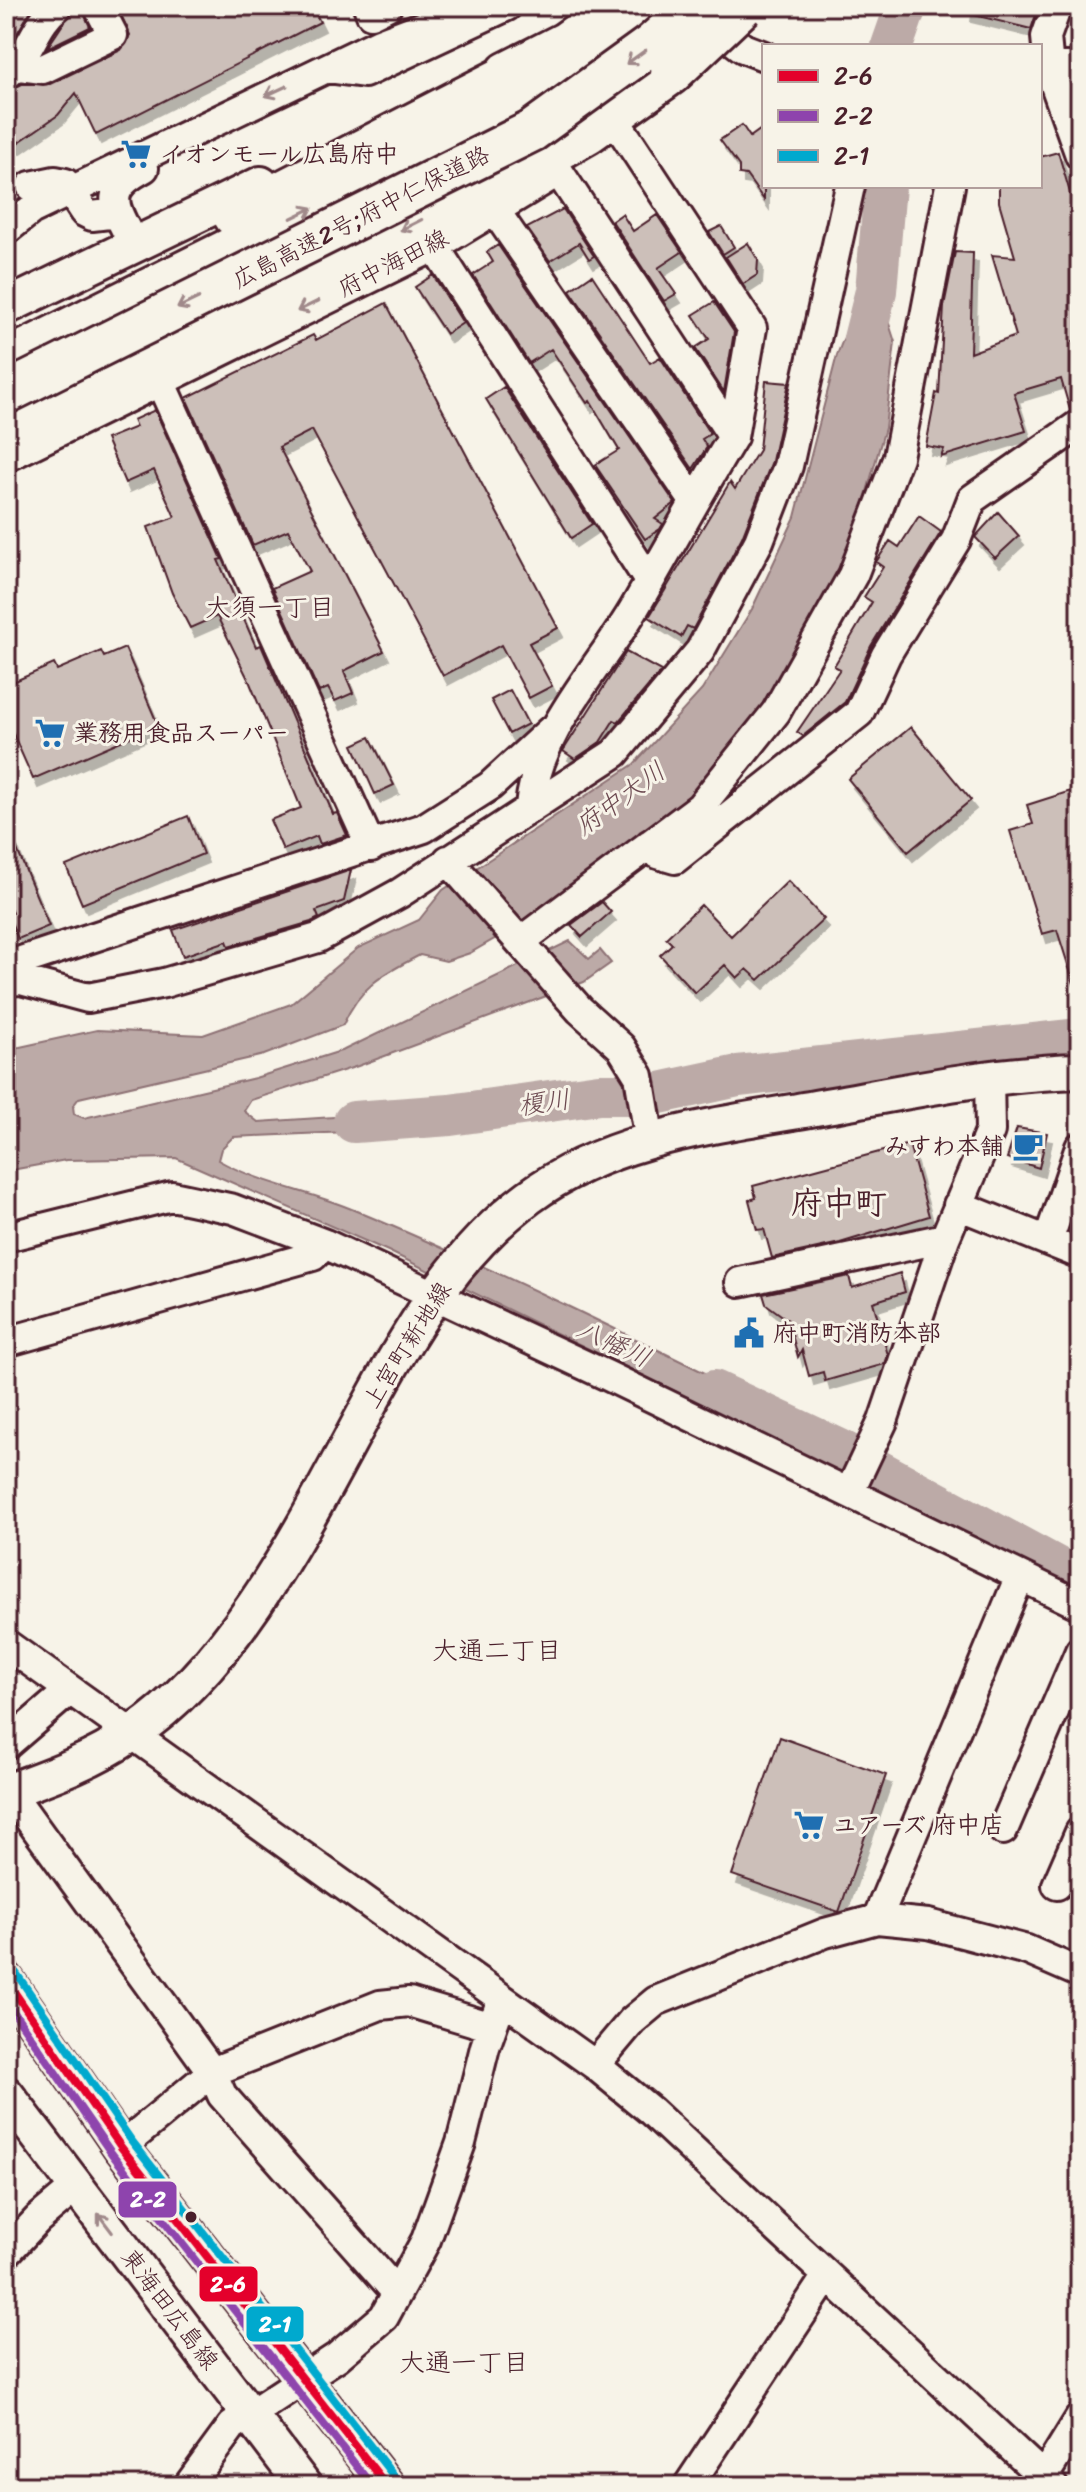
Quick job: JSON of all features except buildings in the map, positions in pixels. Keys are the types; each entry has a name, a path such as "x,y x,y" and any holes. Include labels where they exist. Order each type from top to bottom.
{"highway":[{"path":"6,332 454,104 559,48 620,6"},
{"name":"広島高速2号;府中仁保道路","path":"6,360 441,144 568,68 647,6"},
{"path":"6,428 536,163 588,133 671,74 723,12"},
{"name":"広島高速2号;府中仁保道路","path":"6,393 532,131 651,45 723,12"}],"main road":[{"path":"6,307 133,243 498,73 564,40 611,6"},
{"name":"府中海田線","path":"6,454 433,244 494,209 557,169 673,77 723,12"},
{"name":"上宮町新地線","path":"7,1790 79,1765 130,1736 198,1677 246,1618 439,1288 491,1229 531,1195 647,1127 989,1077 1080,1071"},
{"path":"6,1980 121,2147 387,2486"},
{"name":"東海田広島線","path":"6,2094 304,2486"}],"street":[{"path":"12,71 46,15 58,6"},
{"path":"12,71 43,69 113,35 98,6"},
{"path":"368,6 371,14 387,6"},
{"path":"8,232 31,210 180,137 325,68 476,6"},
{"path":"325,68 364,73 507,6"},
{"path":"686,6 723,12 743,48 762,55"},
{"path":"1057,6 1046,37 1044,68 1080,155"},
{"path":"1044,68 1080,67"},
{"path":"530,806 533,775 556,726 649,581 733,437 752,328 617,123"},
{"path":"133,243 114,203 115,190 122,180 160,160 180,137"},
{"path":"557,169 733,437"},
{"path":"31,186 55,181 65,183 84,212 92,216 118,213"},
{"path":"12,966 88,998 164,983 318,938 454,866 530,806 615,753 700,651 759,541 788,466 850,188"},
{"path":"518,937 700,807 776,712 853,575 898,457 950,188"},
{"path":"494,209 694,501"},
{"path":"433,244 649,581"},
{"path":"159,379 371,847"},
{"path":"650,844 658,854 675,859 859,713 886,655 956,540 972,499 1080,424"},
{"path":"12,966 424,828 490,786 527,749 556,726"},
{"path":"454,866 580,1010 621,1047 639,1076 647,1127"},
{"path":"850,1491 883,1421 945,1238 990,1131 989,1077"},
{"path":"1048,1241 1080,1147"},
{"path":"6,1237 172,1196 233,1209 439,1288 1080,1605"},
{"path":"958,1205 1080,1254"},
{"path":"740,1282 945,1238"},
{"path":"6,1342 313,1256 325,1244"},
{"path":"877,1919 1020,1576"},
{"path":"6,1644 130,1736 595,2065 651,2111 1045,2484 1080,2418"},
{"path":"1003,1830 1080,1651"},
{"path":"6,1745 70,1690"},
{"path":"7,1790 212,2072 222,2095 397,2293"},
{"path":"1057,1885 1080,1832"},
{"path":"595,2065 632,2021 656,2001 825,1933 877,1919 928,1924 1013,1946 1080,1973"},
{"path":"188,2486 232,2426 337,2357 384,2317 426,2240 456,2157 502,1999"},
{"path":"121,2147 212,2072 380,2005 409,2002 492,2027"},
{"path":"6,2253 38,2219 77,2186"},
{"path":"688,2486 827,2276"}],"water":[{"path":"871,268 895,342 885,428 851,548 797,661 693,805 536,915 470,953 446,961 420,955 384,975 357,1000 343,1025 264,1055 79,1098 73,1106 74,1114 84,1118 255,1078 344,1050 570,941 589,959 600,950 611,963 584,982 358,1066 251,1100 244,1111 258,1122 410,1112 416,1129 233,1137 221,1149 218,1160 251,1175 354,1210 460,1256 772,1406 759,1432 388,1251 176,1158 66,1160 6,1171 6,1050 97,1030 203,1035 291,1004 358,948 419,920 443,890 634,764 702,690 752,609 795,517 837,355"}],"waterway":[{"name":"府中大川","path":"893,44 906,6"},
{"name":"府中大川","path":"864,339 876,291 885,188"},
{"name":"榎川","path":"354,1122 450,1115 599,1094 655,1094 738,1076 1080,1039"},
{"name":"八幡川","path":"714,1391 838,1449 1080,1580"}],"transit line":[{"name":"2-1","path":"16,1973 131,2140 396,2479"},
{"name":"2-6","path":"6,1980 121,2147 387,2486"},
{"name":"2-2","path":"6,2001 112,2154 372,2486"}],"place":[{"name":"イオンモール広島府中","path":"136,154"},
{"name":"業務用食品スーパー","path":"50,733"},
{"name":"みすわ本舗","path":"1028,1146"},
{"name":"府中町消防本部","path":"749,1333"},
{"name":"ユアーズ 府中店","path":"809,1825"}],"district":[{"name":"大須一丁目","path":"270,607"},
{"name":"府中町","path":"839,1203"},
{"name":"大通二丁目","path":"497,1650"},
{"name":"大通一丁目","path":"464,2362"}]}
